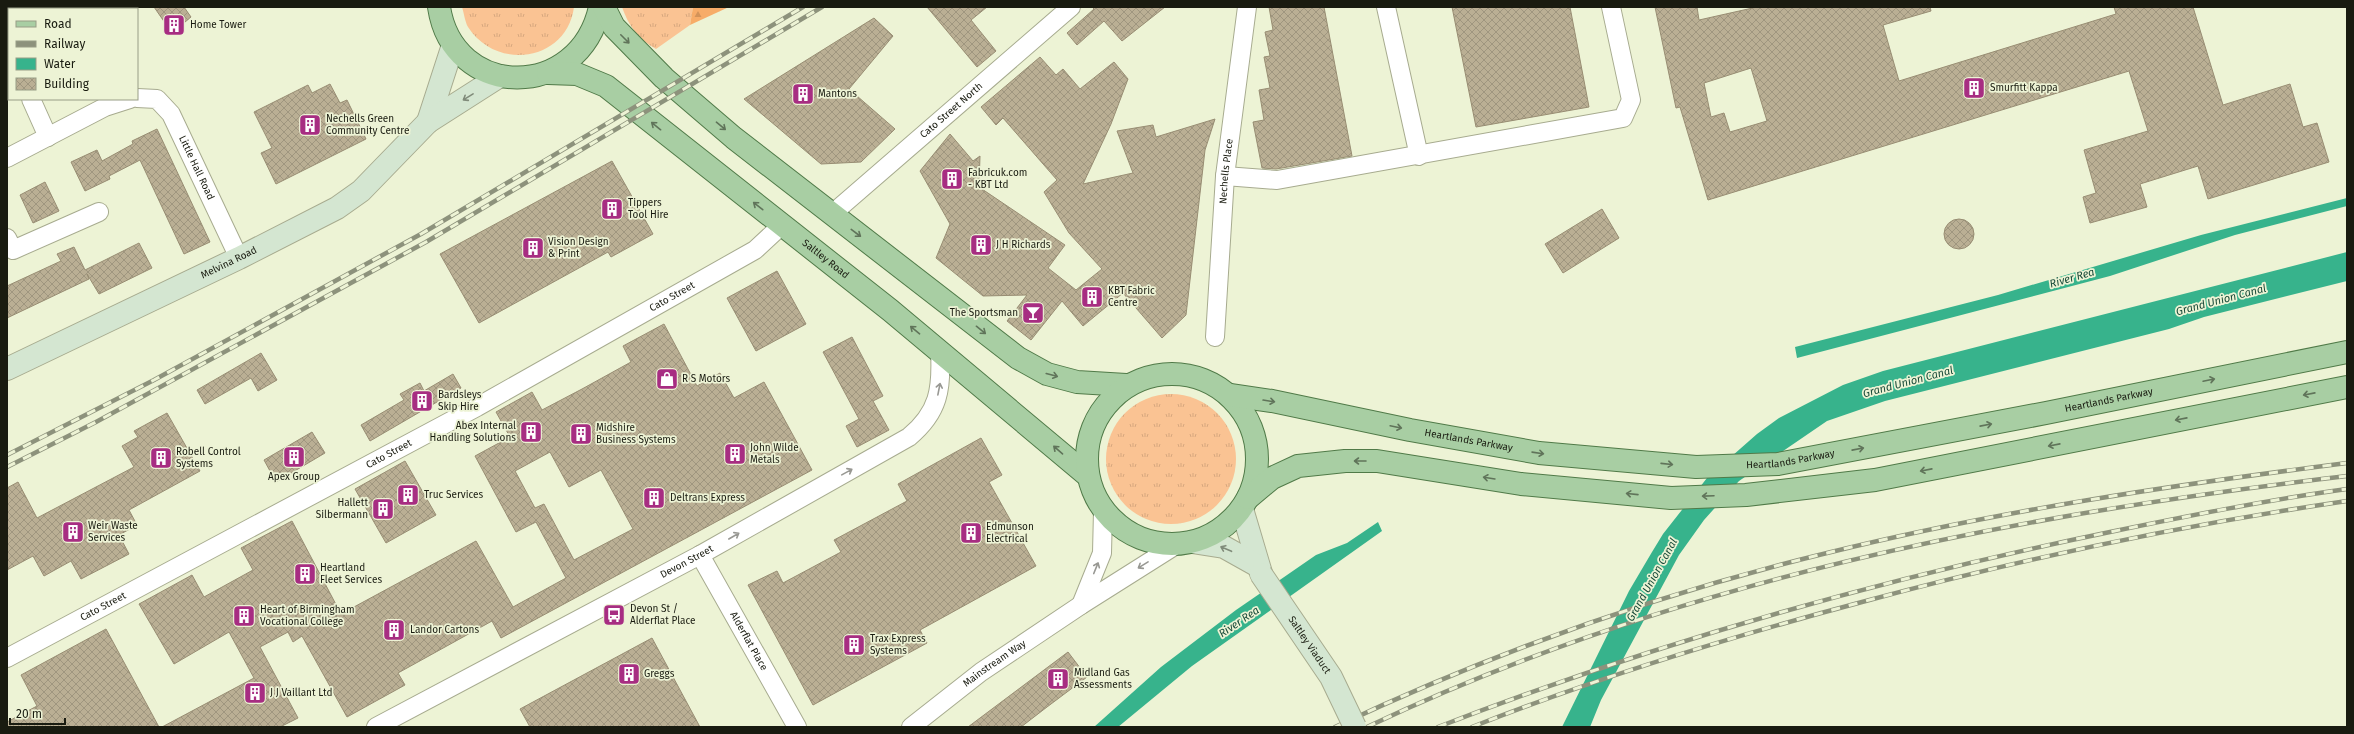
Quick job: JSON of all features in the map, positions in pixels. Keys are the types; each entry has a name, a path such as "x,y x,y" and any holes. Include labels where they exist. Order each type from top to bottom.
{"main road":[{"path":"438,11 453,45 466,59 477,66 500,76 525,78 548,73 568,62 585,45 596,24 600,7"},
{"path":"604,7 614,27 664,78 734,138 1018,358 1047,374 1077,382 1126,385"},
{"name":"Melvina Road","path":"428,122 453,45"},
{"name":"Saltley Road","path":"548,73 577,74 606,86 940,351 1087,475"},
{"name":"Melvina Road","path":"7,368 239,258 337,208 361,191 428,122 500,76"},
{"name":"Heartlands Parkway","path":"1230,396 1272,401 1410,430 1539,453 1696,467 1778,464 2046,413 2347,352"},
{"path":"1245,504 1257,472 1256,444 1247,418 1230,396 1207,380 1180,373 1152,375 1126,385 1106,402 1092,424 1086,449 1087,475 1093,494 1103,511 1124,530 1149,542 1184,543 1211,535 1228,524 1245,504 1272,478 1298,466 1345,461 1377,461 1521,484 1671,498 1746,495 1875,480 2347,387"},
{"name":"Saltley Viaduct","path":"1245,504 1259,570 1331,677 1355,727"},
{"name":"Saltley Viaduct","path":"1184,543 1224,547 1259,570"}],"street":[{"name":"Cato Street North","path":"832,214 1071,7"},
{"name":"Nechells Place","path":"1215,337 1226,176 1247,7"},
{"path":"1386,7 1420,156"},
{"path":"1226,176 1277,180 1420,156 1623,118 1631,100 1611,7"},
{"name":"Little Hall Road","path":"138,98 157,99 171,114 239,258"},
{"path":"31,100 48,137"},
{"path":"7,158 105,107 127,100"},
{"path":"9,247 99,212"},
{"name":"Cato Street","path":"7,658 477,407 755,250 782,225"},
{"name":"Devon Street","path":"376,727 700,555 909,437 923,425 935,408 940,386 940,351"},
{"path":"1081,605 1102,553 1103,511"},
{"name":"Mainstream Way","path":"911,727 981,672 1081,605 1184,543"},
{"name":"Alderflat Place","path":"700,555 797,727"}],"green space":[{"path":"462,7 574,7 569,25 559,39 545,49 529,54 512,55 496,50 481,41 468,27"},
{"path":"622,7 693,7 690,25 656,49 639,37 627,20"},
{"path":"693,7 729,7 690,25"},
{"path":"1171,394 1196,399 1217,413 1231,434 1236,459 1231,484 1217,505 1196,519 1171,524 1146,519 1125,505 1111,484 1106,459 1111,434 1125,413 1146,399"}],"water":[{"name":"River Rea","path":"2347,198 2347,206 2235,235 2110,276 1797,358 1795,347 1998,295 2201,235"},
{"name":"Grand Union Canal","path":"2347,252 2347,281 2204,317 2169,329 1885,401 1827,421 1739,481 1704,520 1679,555 1601,700 1590,727 1562,727 1629,591 1663,534 1707,478 1757,434 1779,418 1843,385 1883,371"},
{"name":"River Rea","path":"1378,522 1382,531 1192,666 1118,727 1094,727 1161,667 1236,610 1316,555 1347,543"}],"building":[{"name":"Home Tower","path":"154,7 184,7 191,17 172,33"},
{"path":"927,7 987,7 971,20 996,51 977,67"},
{"path":"1092,7 1165,7 1122,41 1104,21 1077,45 1067,33 1094,9"},
{"path":"1269,7 1324,7 1352,156 1276,169 1262,168 1253,122 1264,120 1259,90 1270,88 1264,57 1270,56 1265,32 1273,30"},
{"path":"1452,7 1570,7 1589,107 1476,127"},
{"path":"1655,7 1697,7 1699,20 1757,7 1930,7 1931,11 1883,25 1899,81 2116,14 2114,7 2193,7 2223,105 2290,84 2303,127 2317,123 2329,162 2208,199 2198,166 2140,184 2147,207 2090,223 2083,197 2096,193 2084,150 2148,131 2129,71 1708,200 1680,107 1676,108","holes":["1751,68 1767,121 1730,132 1724,113 1711,117 1704,83"]},
{"name":"Mantons","path":"874,18 893,36 849,89 895,129 861,162 821,164 744,99"},
{"path":"1040,57 1056,75 1063,69 1080,89 1114,62 1128,79 1111,124 1083,184 1133,173 1117,131 1153,125 1156,137 1215,119 1205,150 1186,315 1162,338 1123,293 1083,326 1062,301 1031,340 1007,321 1027,295 983,296 936,258 950,224 920,171 950,134 973,161 980,156 979,187 1065,245 1048,268 1076,290 1102,269 1069,233 1044,192 1057,180 1003,118 996,125 981,107"},
{"name":"Nechells Green Community Centre","path":"330,84 340,103 347,100 366,139 276,184 261,153 272,148 254,112 308,85 312,93"},
{"path":"157,129 210,242 184,254 140,160 109,176 110,179 85,191 71,162 97,150 102,161 133,144 132,141"},
{"path":"612,161 653,234 611,257 608,252 479,323 440,254"},
{"path":"45,182 59,211 33,223 20,195"},
{"path":"1602,209 1619,238 1563,273 1545,244"},
{"path":"1959,219 1970,223 1974,234 1970,245 1959,249 1948,245 1944,234 1948,223"},
{"path":"139,243 152,268 99,294 87,274 89,279 7,318 7,286 61,261 57,254 74,247 85,270"},
{"path":"777,271 806,324 756,351 727,298"},
{"path":"664,324 697,386 720,373 734,398 764,382 812,470 501,638 492,621 398,673 405,685 347,717 302,636 293,642 288,632 260,647 298,718 280,727 162,727 254,678 229,632 174,664 139,604 192,575 204,597 253,570 241,548 292,521 341,614 476,541 513,607 566,578 536,522 516,532 475,456 510,437 496,412 532,392 542,410 631,362 623,346","holes":["550,452 569,487 601,470 633,529 574,560 544,504 535,508 515,471"]},
{"path":"852,337 883,396 873,401 889,430 857,447 846,426 859,419 823,352"},
{"path":"261,353 277,380 258,391 251,378 205,404 197,390"},
{"name":"Bardsleys Skip Hire","path":"453,374 461,388 370,441 361,425 404,400 400,394 420,383 424,391"},
{"path":"167,413 200,471 129,510 137,525 119,535 129,554 81,579 71,561 44,576 33,556 7,570 7,488 18,482 37,518 134,467 122,446 138,437 134,431"},
{"name":"Apex Group","path":"312,432 325,453 276,482 264,460"},
{"path":"981,438 1002,475 989,482 1036,566 920,630 927,643 813,705 748,585 777,571 783,583 841,552 834,540 907,501 898,484"},
{"path":"405,461 436,515 386,543 355,489"},
{"path":"106,629 159,727 7,727 7,722 37,706 21,675"},
{"name":"Greggs","path":"652,638 700,727 530,727 520,709"},
{"path":"1068,652 1087,677 1021,727 968,727"}],"railway":[{"path":"7,455 154,380 421,234 803,7"},
{"path":"7,467 96,422 426,242 822,7"},
{"path":"1335,727 1454,674 1515,650 1638,607 1764,569 1891,538 2020,512 2086,500 2216,480 2347,463"},
{"path":"1367,727 1484,676 1603,632 1724,594 1846,561 1970,534 2095,511 2221,492 2347,476"},
{"path":"1438,727 1520,696 1602,668 1686,641 1854,592 2024,550 2110,532 2257,503 2347,489"},
{"path":"1472,727 1568,691 1665,659 1763,629 1922,586 2103,544 2286,510 2347,501"}],"place":[{"name":"Home Tower","path":"174,25"},
{"name":"Smurfitt Kappa","path":"1974,88"},
{"name":"Mantons","path":"803,94"},
{"name":"Nechells Green Community Centre","path":"310,125"},
{"name":"Fabricuk.com - KBT Ltd","path":"952,179"},
{"name":"Tippers Tool Hire","path":"612,209"},
{"name":"J H Richards","path":"981,245"},
{"name":"Vision Design & Print","path":"533,248"},
{"name":"KBT Fabric Centre","path":"1092,297"},
{"name":"The Sportsman","path":"1033,313"},
{"name":"R S Motors","path":"667,379"},
{"name":"Bardsleys Skip Hire","path":"422,401"},
{"name":"Abex Internal Handling Solutions","path":"531,432"},
{"name":"Midshire Business Systems","path":"581,434"},
{"name":"John Wilde Metals","path":"735,454"},
{"name":"Apex Group","path":"294,457"},
{"name":"Robell Control Systems","path":"161,458"},
{"name":"Truc Services","path":"408,495"},
{"name":"Deltrans Express","path":"654,498"},
{"name":"Hallett Silbermann","path":"383,509"},
{"name":"Weir Waste Services","path":"73,532"},
{"name":"Edmunson Electrical","path":"971,533"},
{"name":"Heartland Fleet Services","path":"305,574"},
{"name":"Devon St / Alderflat Place","path":"614,615"},
{"name":"Heart of Birmingham Vocational College","path":"244,616"},
{"name":"Landor Cartons","path":"394,630"},
{"name":"Trax Express Systems","path":"854,645"},
{"name":"Greggs","path":"629,674"},
{"name":"Midland Gas Assessments","path":"1058,679"},
{"name":"J J Vaillant Ltd","path":"255,693"}]}
